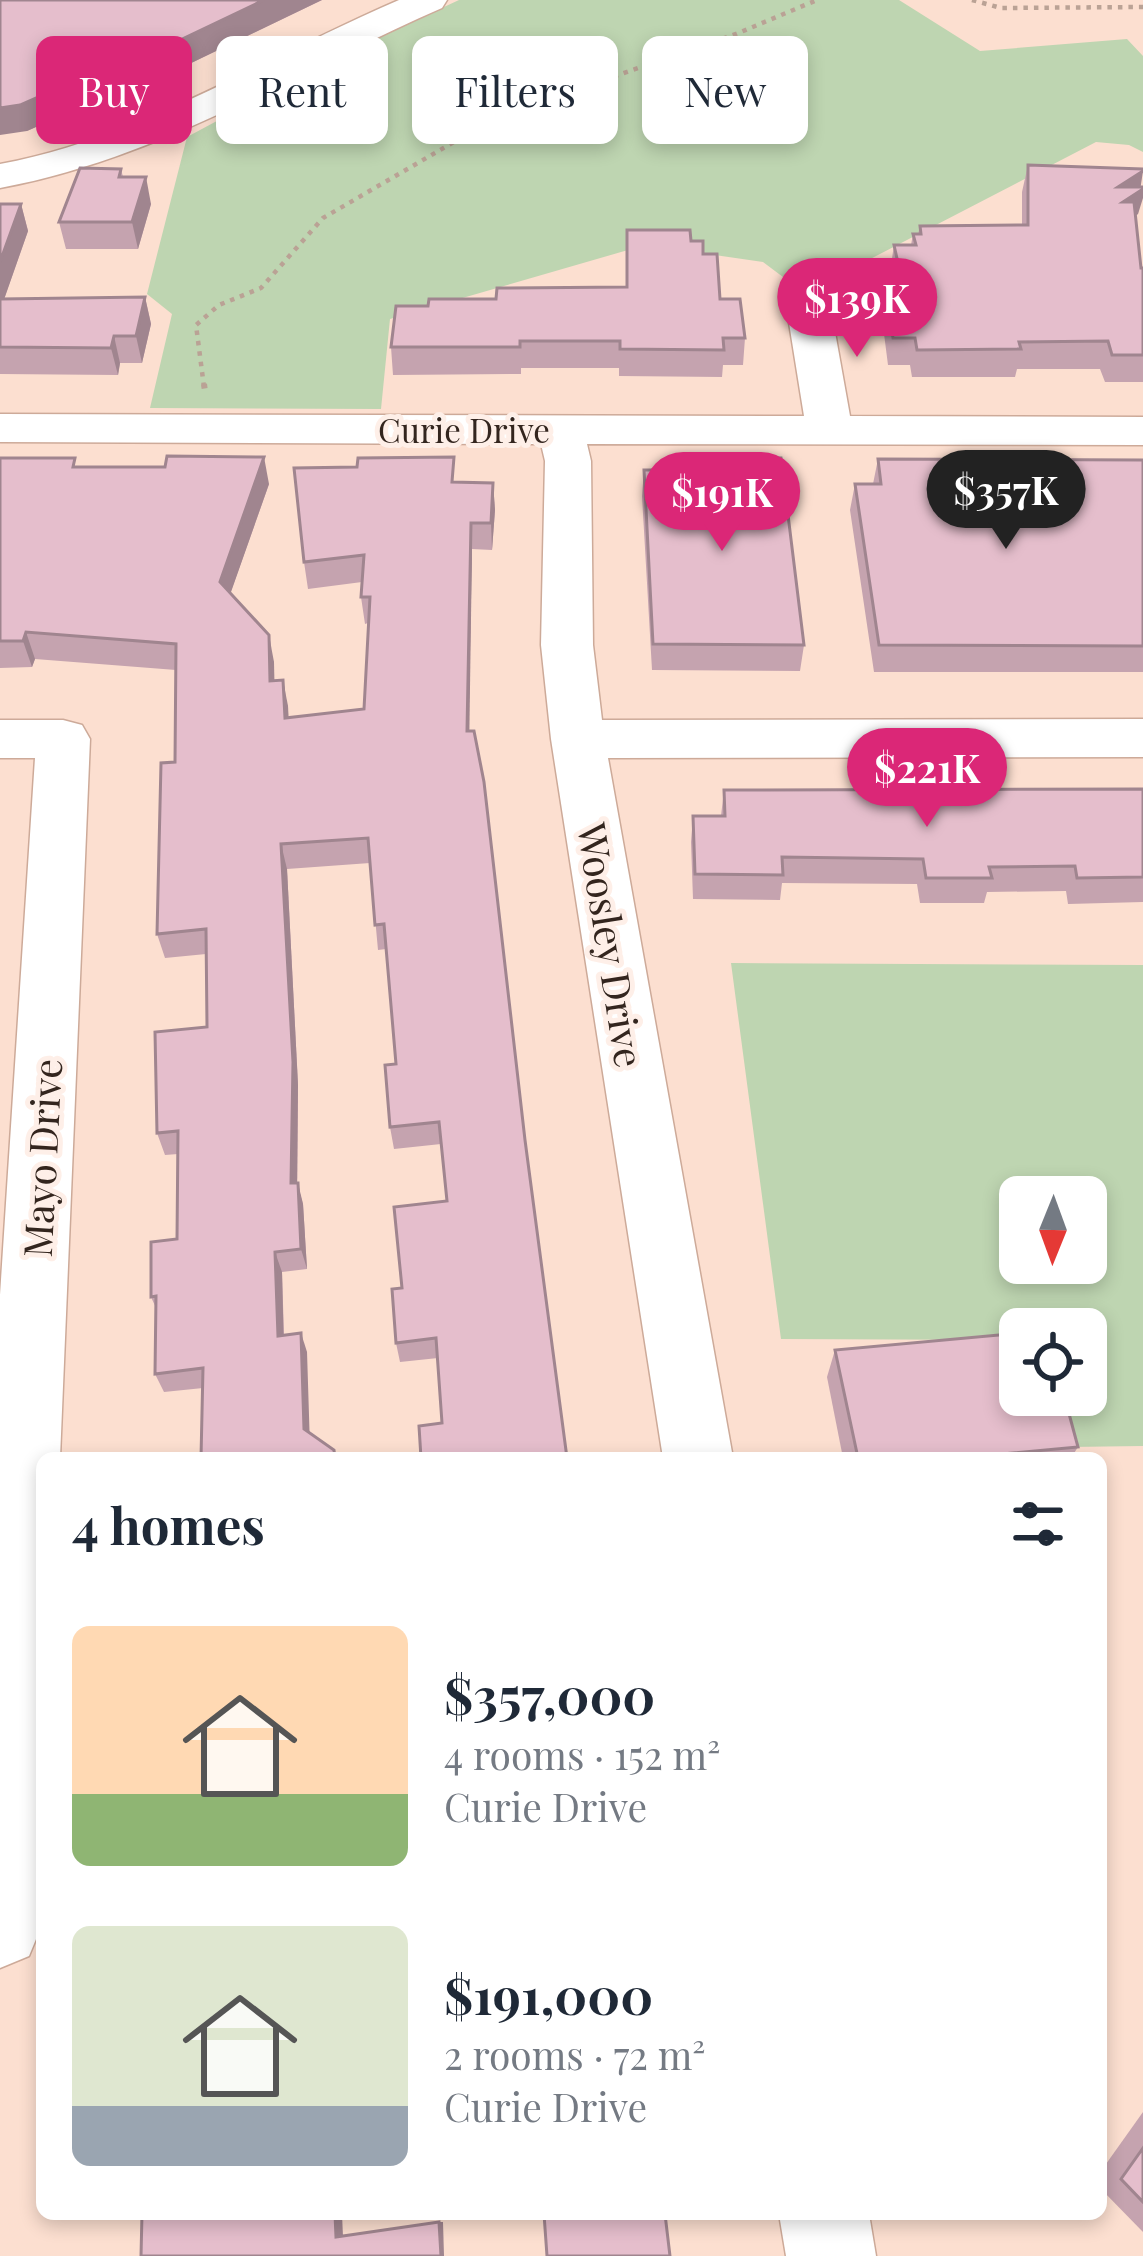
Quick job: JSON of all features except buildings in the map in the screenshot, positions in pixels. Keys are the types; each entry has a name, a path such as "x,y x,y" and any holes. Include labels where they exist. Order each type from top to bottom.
{"street":[{"path":"0,176 94,154 172,125 294,60 429,0"},
{"path":"808,304 829,430"},
{"name":"Curie Drive","path":"0,428 1143,431"},
{"name":"Woosley Drive","path":"561,430 568,461 567,645 578,739 697,1452"},
{"path":"578,739 1143,738"},
{"name":"Mayo Drive","path":"0,739 63,739 0,1927"},
{"path":"825,2220 831,2256"}],"path":[{"path":"206,398 196,325 219,305 261,288 323,218 496,117 736,34 818,0"},
{"path":"972,0 1001,8 1143,7"}],"green space":[{"path":"459,0 899,0 980,51 1127,39 1143,56 1143,152 1129,145 1096,142 824,283 791,283 763,262 628,250 390,319 381,409 150,408 172,314 147,294 185,144 192,144 192,134 216,121 216,144 388,144 388,36 382,36"},
{"path":"731,963 1143,965 1143,1446 1068,1447 1063,1416 1107,1416 1107,1308 999,1308 999,1340 781,1339"}]}
